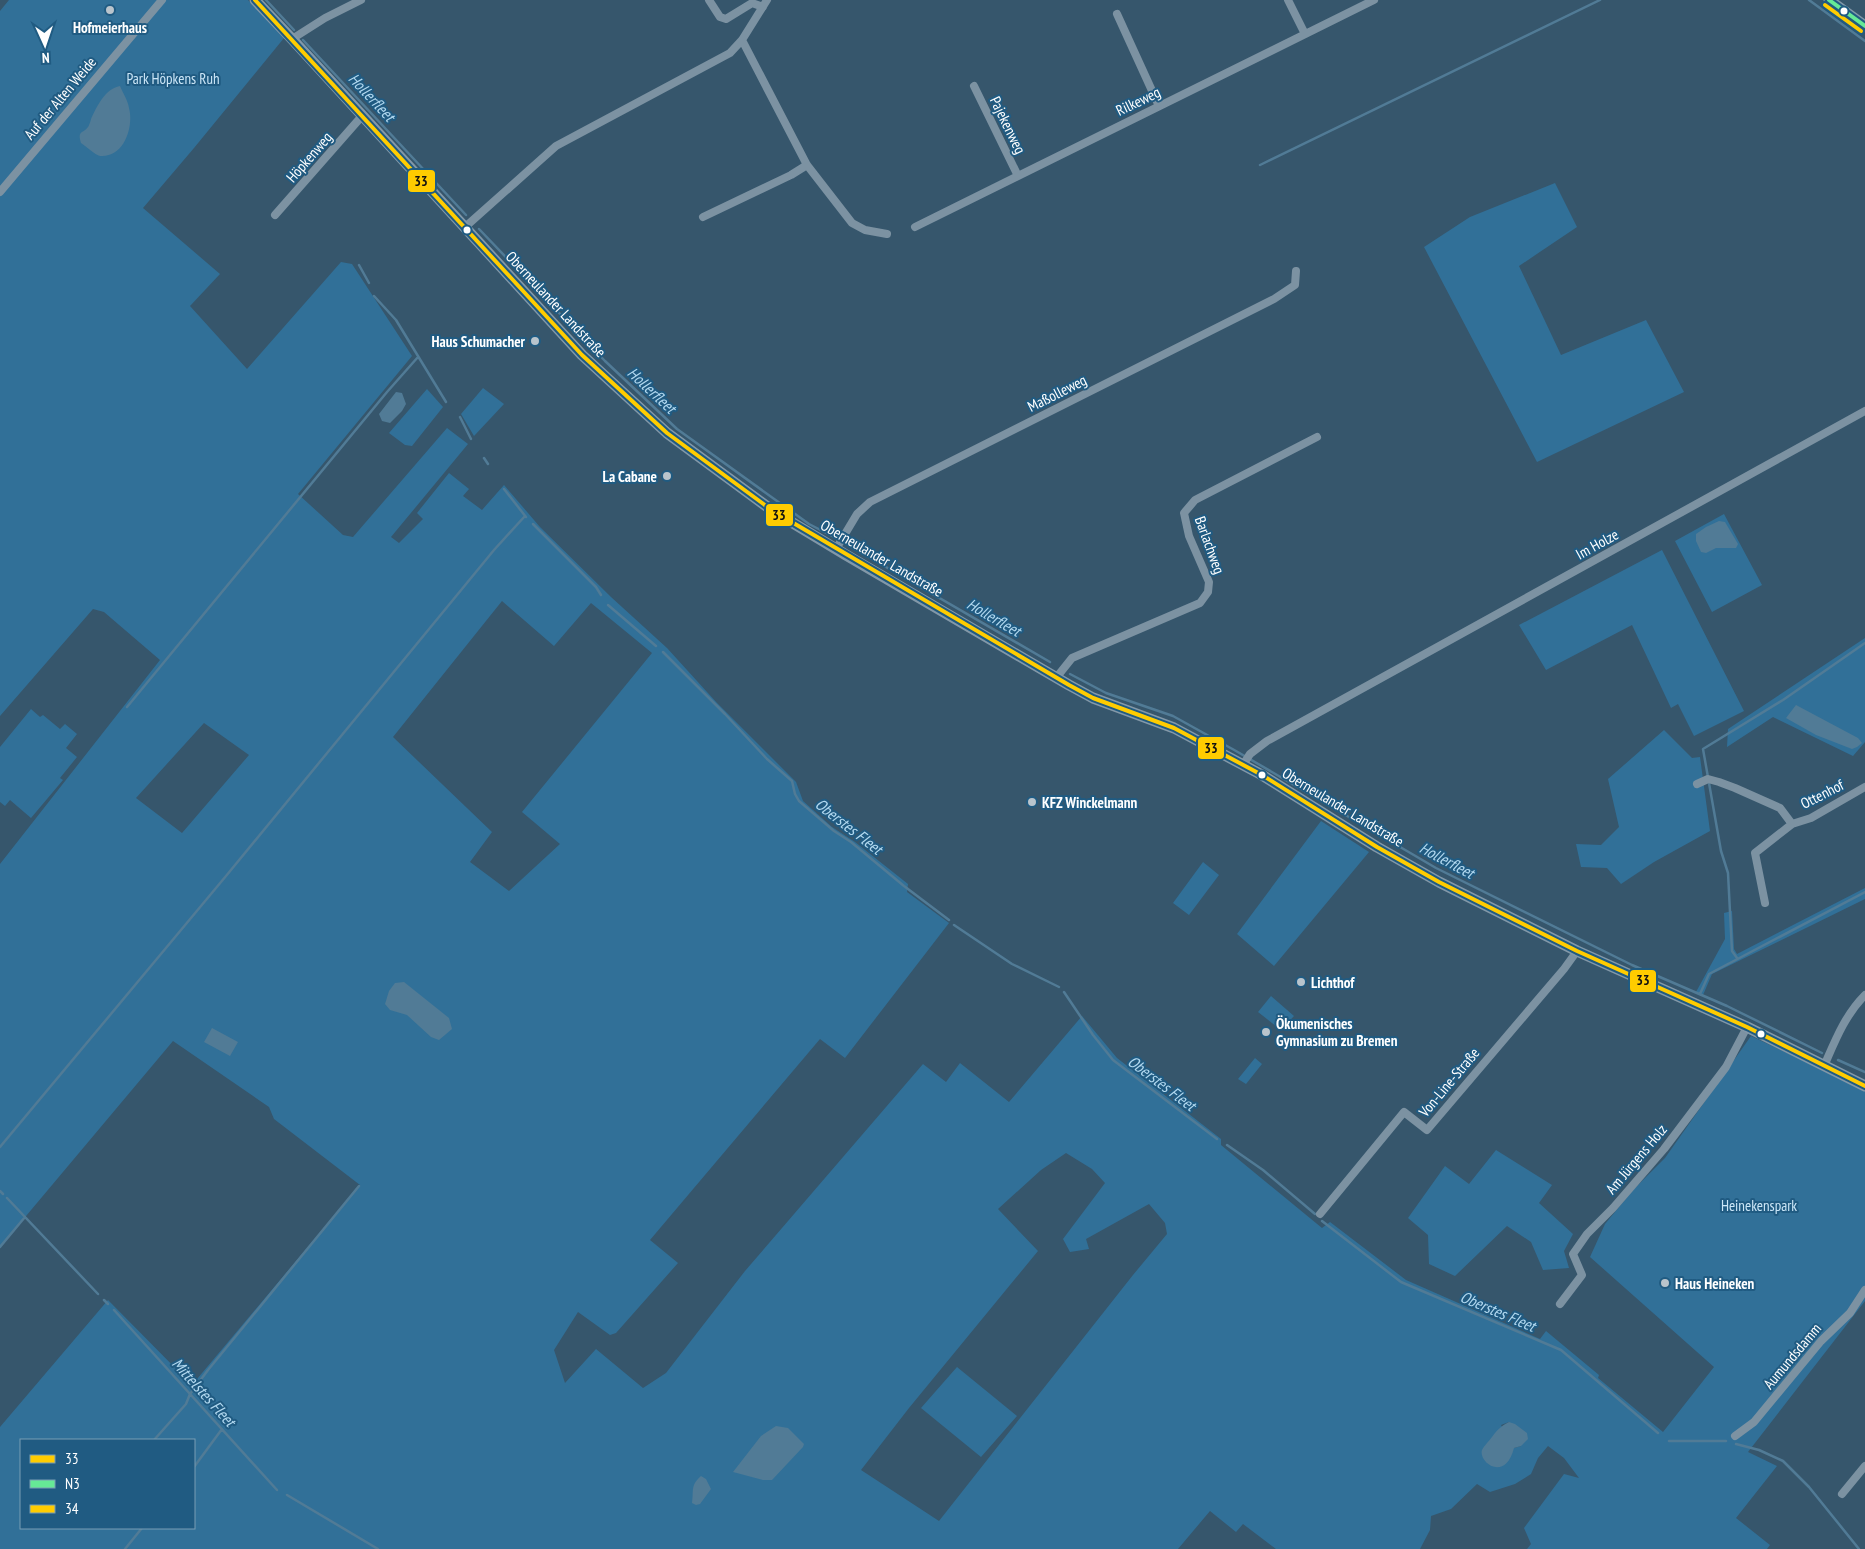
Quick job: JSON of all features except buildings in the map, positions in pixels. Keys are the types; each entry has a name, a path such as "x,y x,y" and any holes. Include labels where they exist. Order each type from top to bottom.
{"street":[{"name":"Auf der Alten Weide","path":"0,192 162,0"},
{"name":"Oberneulander Landstraße","path":"254,0 582,355 667,433 760,502 836,549 1093,698 1174,728 1247,759 1377,847 1439,882 1577,951 1747,1027 1865,1086"},
{"path":"292,39 325,18 361,0"},
{"path":"709,0 720,17 726,19 752,3 765,3"},
{"path":"1288,0 1305,34"},
{"name":"Rilkeweg","path":"915,227 1374,0"},
{"path":"1829,0 1865,26"},
{"path":"464,228 556,146 730,53 742,40 765,3"},
{"path":"1117,14 1159,106"},
{"path":"742,40 807,165 852,223 865,230 887,234"},
{"name":"Pajekenweg","path":"974,86 1018,176"},
{"name":"Höpkenweg","path":"275,215 362,116"},
{"path":"703,217 791,175 807,165"},
{"name":"Maßolleweg","path":"836,549 857,514 870,502 1274,299 1295,285 1296,271"},
{"name":"Im Holze","path":"1247,759 1268,741 1865,411"},
{"name":"Barlachweg","path":"1056,678 1072,658 1200,603 1208,592 1209,582 1189,536 1184,513 1195,500 1317,437"},
{"name":"Ottenhof","path":"1697,784 1708,779 1735,788 1780,808 1792,824"},
{"name":"Ottenhof","path":"1765,903 1755,853 1792,824 1811,818 1865,787"},
{"name":"Von-Line-Straße","path":"1320,1214 1404,1112 1427,1130 1577,951"},
{"path":"1824,1066 1843,1025 1857,1003 1865,996"},
{"name":"Am Jürgens Holz","path":"1560,1304 1582,1275 1573,1254 1581,1241 1614,1208 1664,1149 1726,1067 1747,1027"},
{"name":"Aumundsdamm","path":"1735,1436 1754,1422 1821,1341 1850,1313 1865,1290"},
{"path":"1842,1494 1865,1466"}],"green space":[{"path":"9,0 248,0 284,38 143,208 220,274 190,306 247,369 341,262 352,264 412,356 298,494 343,535 353,537 447,428 468,444 391,537 399,543 423,519 417,513 449,473 469,489 463,496 482,510 504,485 540,527 611,597 667,648 717,703 796,782 803,801 832,827 855,842 908,884 907,892 949,923 845,1058 820,1039 650,1240 678,1263 616,1333 610,1335 578,1312 554,1350 565,1383 596,1349 643,1388 666,1373 745,1271 923,1064 946,1082 960,1063 1009,1102 1082,1016 1117,1058 1221,1139 1221,1145 1322,1228 1330,1222 1406,1280 1540,1339 1546,1331 1599,1375 1598,1378 1663,1432 1714,1367 1590,1257 1605,1224 1634,1189 1665,1158 1751,1036 1865,1090 1865,1301 1748,1452 1777,1466 1736,1518 1770,1545 1767,1549 1527,1549 1531,1544 1524,1528 1564,1474 1579,1478 1564,1458 1548,1446 1538,1458 1531,1474 1515,1484 1490,1492 1477,1484 1451,1509 1431,1516 1430,1530 1420,1549 1276,1549 1243,1524 1236,1532 1210,1511 1178,1549 0,1549 0,1427 108,1300 192,1385 360,1185 274,1119 269,1107 173,1041 0,1247 0,864 160,660 104,612 93,609 0,716 0,11","holes":["502,601 554,646 591,603 652,653 522,812 560,844 509,891 470,862 492,832 393,737","204,723 249,755 182,833 136,798","1066,1153 1092,1169 1105,1183 1063,1239 1070,1252 1089,1249 1086,1239 1149,1204 1165,1223 1167,1234 939,1521 861,1470 909,1408 1038,1251 998,1209 1041,1170","1509,1422 1521,1446 1514,1448 1501,1425"]},
{"path":"1555,183 1577,227 1519,266 1561,355 1646,320 1684,392 1537,462 1424,247 1470,217"},
{"path":"483,388 504,404 474,436 461,414"},
{"path":"427,389 443,407 412,446 405,445 389,433"},
{"path":"1724,514 1762,585 1712,612 1675,541"},
{"path":"1662,550 1744,711 1694,736 1678,704 1671,708 1632,625 1546,670 1519,625"},
{"path":"1865,638 1865,742 1853,756 1773,717 1727,747 1728,729"},
{"path":"31,709 40,717 43,715 60,729 65,724 77,734 66,748 77,757 60,778 63,780 31,818 10,800 5,806 0,802 0,747"},
{"path":"1664,730 1692,758 1700,757 1710,831 1654,862 1621,884 1607,868 1581,867 1576,844 1601,845 1619,827 1608,779"},
{"path":"1321,821 1369,852 1274,966 1237,934"},
{"path":"1203,862 1219,875 1189,915 1173,903"},
{"path":"1865,888 1865,899 1712,974 1703,995 1696,992 1725,939 1724,913 1732,911 1734,949 1737,954"},
{"path":"1271,996 1294,1016 1281,1030 1258,1012"},
{"path":"1255,1058 1262,1064 1246,1084 1238,1079"},
{"path":"1496,1150 1552,1185 1539,1203 1573,1234 1564,1251 1569,1268 1543,1270 1531,1242 1507,1226 1455,1276 1429,1264 1428,1235 1408,1218 1445,1166 1469,1184"},
{"path":"957,1367 1017,1416 981,1457 921,1408"}],"shaded area":[{"path":"120,86 129,108 130,124 128,132 121,147 108,155 100,156 81,143 80,134 88,126 93,114 106,94"},
{"path":"396,392 402,393 406,404 390,423 382,421 379,414"},
{"path":"1719,521 1725,522 1738,544 1736,548 1716,548 1706,553 1701,552 1696,541 1696,534"},
{"path":"1796,705 1858,738 1862,743 1852,749 1816,735 1786,718"},
{"path":"404,982 449,1018 452,1029 439,1040 431,1037 407,1015 390,1010 385,1004 389,991 395,983"},
{"path":"212,1028 238,1042 230,1056 204,1042"},
{"path":"1509,1422 1527,1433 1528,1439 1521,1446 1514,1448 1510,1459 1505,1465 1493,1467 1484,1460 1482,1450 1497,1430"},
{"path":"776,1426 788,1428 804,1444 803,1447 772,1480 763,1480 733,1472 761,1436"},
{"path":"701,1476 706,1479 711,1489 700,1504 696,1505 692,1503 693,1488"}],"waterway":[{"name":"Hollerfleet","path":"266,0 294,30"},
{"path":"1260,165 1600,0"},
{"path":"1809,0 1865,41"},
{"name":"Hollerfleet","path":"303,40 466,215"},
{"name":"Hollerfleet","path":"479,229 605,361 677,429 809,524 834,537"},
{"name":"Oberstes Fleet","path":"359,265 369,283"},
{"name":"Oberstes Fleet","path":"374,296 396,320 446,402"},
{"path":"127,707 418,357"},
{"name":"Oberstes Fleet","path":"460,417 471,439"},
{"name":"Oberstes Fleet","path":"484,458 488,464"},
{"name":"Oberstes Fleet","path":"504,489 526,517"},
{"path":"0,1147 494,550 525,516"},
{"name":"Oberstes Fleet","path":"533,524 596,587 601,595"},
{"name":"Hollerfleet","path":"848,545 1050,662"},
{"name":"Oberstes Fleet","path":"608,605 656,646"},
{"path":"1737,958 1732,951 1728,873 1721,851 1703,749 1783,700 1865,643"},
{"name":"Oberstes Fleet","path":"663,652 767,759 792,781 799,801 834,831 851,842 949,920"},
{"name":"Hollerfleet","path":"1070,674 1106,693 1173,716 1436,868 1632,965 1727,1006 1822,1053"},
{"path":"1700,994 1709,974 1865,892"},
{"name":"Oberstes Fleet","path":"954,925 1012,964 1059,987"},
{"name":"Oberstes Fleet","path":"1064,992 1093,1035 1113,1060 1217,1139"},
{"name":"Hollerfleet","path":"1838,1060 1865,1072"},
{"name":"Oberstes Fleet","path":"1227,1145 1263,1170 1315,1214"},
{"path":"155,1439 186,1404 190,1394 208,1370 359,1186"},
{"name":"Mittelstes Fleet","path":"0,1191 3,1194"},
{"name":"Mittelstes Fleet","path":"7,1198 98,1294"},
{"path":"0,1247 25,1217"},
{"name":"Oberstes Fleet","path":"1322,1221 1401,1282 1561,1350 1658,1433"},
{"name":"Mittelstes Fleet","path":"104,1300 108,1304"},
{"name":"Mittelstes Fleet","path":"114,1310 277,1490"},
{"path":"195,1466 222,1429"},
{"name":"Oberstes Fleet","path":"1669,1441 1726,1441"},
{"name":"Oberstes Fleet","path":"1736,1444 1759,1450 1783,1461 1809,1487 1859,1549"},
{"name":"Mittelstes Fleet","path":"287,1495 378,1549"},
{"path":"125,1549 141,1529"}],"transit line":[{"name":"33","path":"255,0 582,355 667,433 773,511 1069,685 1093,698 1174,728 1262,775 1377,847 1439,882 1577,951 1747,1027 1865,1086"},
{"name":"N3","path":"1829,0 1865,26"},
{"name":"34","path":"1825,5 1861,31"}],"place":[{"name":"Hofmeierhaus","path":"110,10"},
{"name":"Haus Schumacher","path":"535,341"},
{"name":"La Cabane","path":"667,476"},
{"name":"KFZ Winckelmann","path":"1032,802"},
{"name":"Lichthof","path":"1301,982"},
{"name":"Ökumenisches Gymnasium zu Bremen","path":"1266,1032"},
{"name":"Haus Heineken","path":"1665,1283"}],"park label":[{"name":"Park Höpkens Ruh","path":"173,78"},
{"name":"Heinekenspark","path":"1759,1205"}]}
